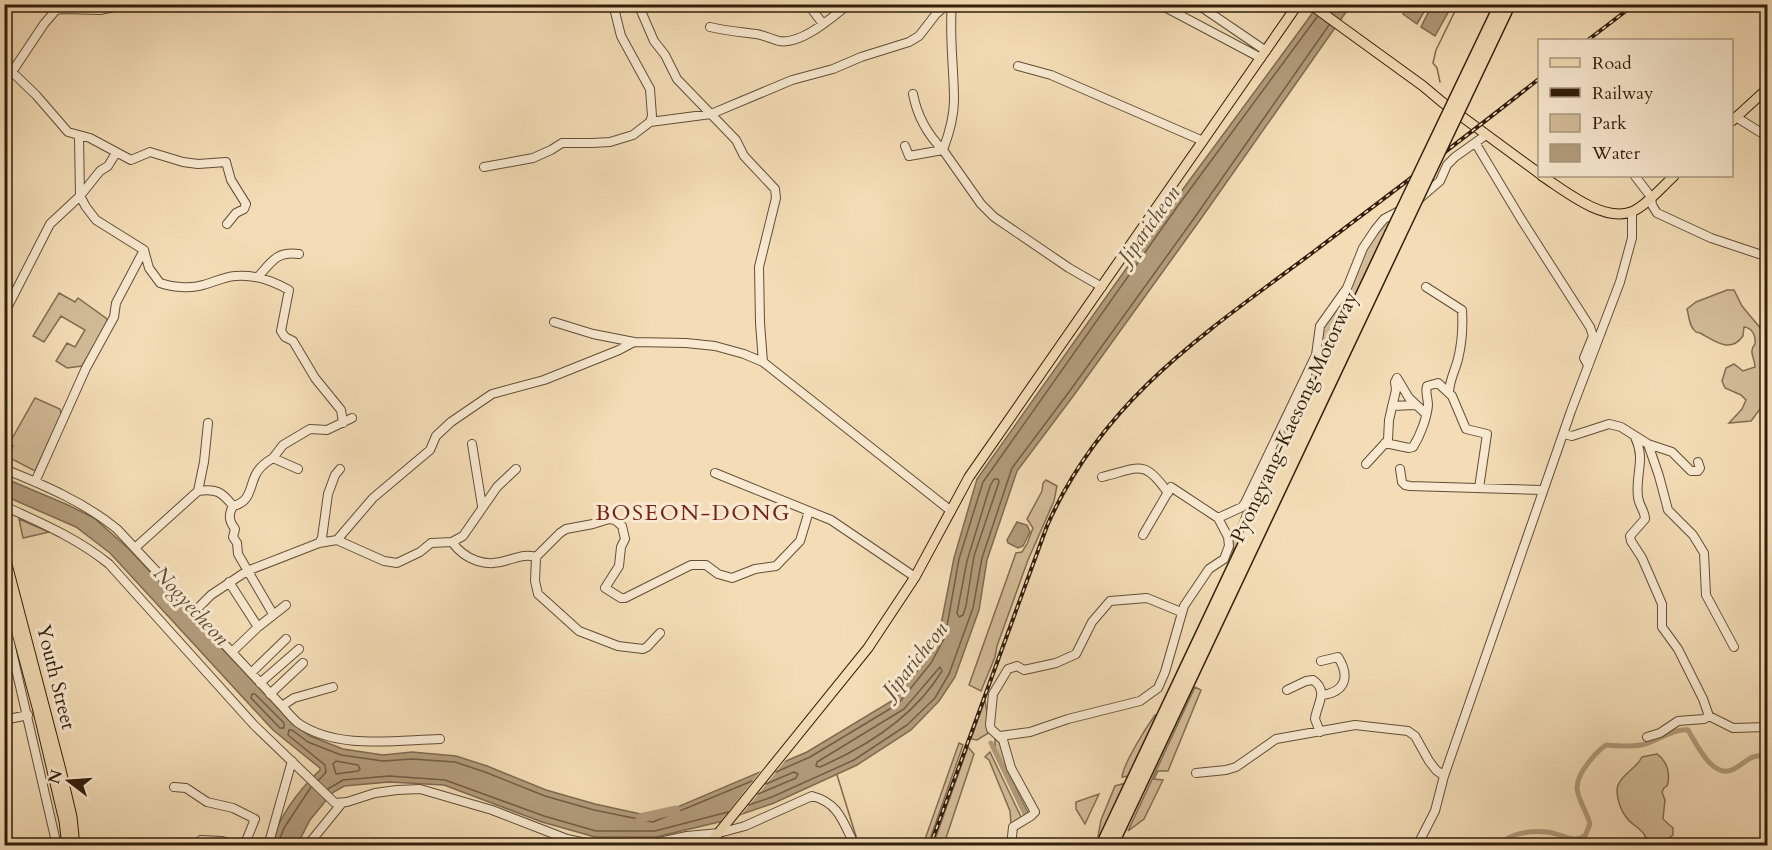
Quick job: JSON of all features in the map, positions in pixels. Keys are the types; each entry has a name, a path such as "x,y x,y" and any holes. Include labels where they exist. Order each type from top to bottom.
{"highway":[{"name":"Pyongyang-Kaesong Motorway","path":"1112,846 1500,4"},
{"name":"Pyongyang-Kaesong Motorway","path":"1101,846 1395,236 1510,4"}],"main road":[{"path":"708,846 868,648 915,578 969,477 1298,4"},
{"path":"1311,5 1538,173"},
{"path":"1734,119 1767,88"},
{"path":"1544,177 1592,207 1609,213 1632,212 1673,177"},
{"name":"Youth Street","path":"4,554 61,770 72,817 75,846"},
{"name":"Youth Street","path":"4,585 37,707 64,821 67,846"}],"street":[{"path":"129,4 99,10 56,10 8,74 36,95 68,132 90,138 131,160 150,152 198,164 226,162 231,180 246,204 244,209 236,213 227,224"},
{"path":"613,4 621,36 650,89 652,116 650,122"},
{"path":"638,4 654,41 665,55 677,79 736,140 744,156 776,193 759,267 759,312 763,362"},
{"path":"808,4 823,24"},
{"path":"710,27 730,33 759,34 780,41 800,37 823,24 849,4"},
{"path":"484,167 533,158 562,142 592,143 617,139 633,135 650,122 711,114 792,80 833,69 861,57 909,42 919,36 936,14 950,4"},
{"path":"943,150 952,118 954,100 950,4"},
{"path":"1159,4 1263,55"},
{"path":"1197,4 1263,55"},
{"path":"1018,66 1051,75 1203,141"},
{"path":"913,94 931,137 943,150 981,204 994,217 1069,268 1102,286"},
{"path":"1734,119 1767,137"},
{"path":"1218,518 1242,507 1245,502 1316,355 1320,326 1347,288 1363,248 1384,219 1430,191 1440,181 1447,165 1455,157 1486,135"},
{"path":"79,136 80,196 96,220 144,250 153,275 160,283 200,286 233,276 264,277 269,282 289,290 281,331 285,337 294,340 315,378 341,410 343,423"},
{"path":"1476,144 1590,327 1593,336 1584,358 1588,365"},
{"path":"905,146 909,156 943,150"},
{"path":"4,314 50,224 80,196 100,171 108,166 116,153"},
{"path":"1636,177 1651,197 1652,205 1657,213 1711,238 1767,257"},
{"path":"1417,846 1434,811 1543,490 1620,282 1632,238 1632,212"},
{"path":"35,482 86,368 114,317 116,303 144,250"},
{"path":"258,277 280,254 286,252 299,254"},
{"path":"1426,287 1462,310 1459,357 1449,384 1449,393"},
{"path":"554,322 592,334 634,342 715,346 763,362 951,511"},
{"path":"338,540 373,498 430,450 436,436 469,409 492,394 553,377 634,342"},
{"path":"1366,464 1389,436 1389,420 1397,378 1415,405 1425,413"},
{"path":"1385,443 1413,447 1424,423 1428,405 1427,386 1438,383 1449,393 1466,429 1487,434 1479,488"},
{"path":"1392,405 1415,405"},
{"path":"233,506 247,498 255,475 283,445 310,429 327,430 352,418"},
{"path":"136,547 198,491 208,423"},
{"path":"1564,434 1572,436 1609,424 1621,427 1648,444 1672,452 1691,471 1698,471 1700,468 1698,462"},
{"path":"1635,437 1641,456 1638,498 1645,513 1645,519 1630,536 1662,604 1662,627 1678,650 1709,716 1733,728 1767,727"},
{"path":"472,444 482,506"},
{"path":"1648,444 1668,510 1693,535 1704,553 1706,595 1734,647"},
{"path":"273,458 297,469"},
{"path":"1102,477 1142,468 1153,473 1168,493"},
{"path":"319,543 322,538 331,482 340,469"},
{"path":"194,612 211,594 247,571 319,543 338,540 384,561 396,563 420,552 431,543 452,542 463,536 497,487 516,469"},
{"path":"1400,469 1405,485 1543,490"},
{"path":"4,470 35,482 108,521 136,547 279,705 302,725 334,739 440,739"},
{"path":"715,474 831,520 915,578"},
{"path":"1000,736 1029,732 1068,719 1145,699 1158,688 1165,672 1182,612 1206,573 1227,555 1229,546 1228,537 1218,518 1171,488 1143,535"},
{"path":"198,491 217,490 224,494 233,506"},
{"path":"4,506 63,532 109,564 309,779 335,803 397,789 420,789 492,810 567,839 596,845 623,846"},
{"path":"233,506 230,517 235,529 233,537 237,543 238,554 273,614"},
{"path":"660,633 643,649 618,646 579,631 538,594 535,581 536,557 566,529 609,519 615,520 622,526 625,539 621,547 619,566 605,588 625,598 691,565 706,565 718,574 732,578 755,569 776,566 800,541 809,510"},
{"path":"452,542 464,555 484,563 500,562 522,555 536,557"},
{"path":"229,582 258,627"},
{"path":"1011,846 1013,827 1035,812 1011,768 1005,745 1000,736 991,729 990,709 993,694 1008,669 1017,666 1024,670 1056,663 1076,654 1092,622 1110,601 1148,598 1182,612"},
{"path":"232,651 286,605"},
{"path":"4,617 57,846"},
{"path":"251,673 286,639"},
{"path":"260,683 299,649"},
{"path":"1321,660 1338,657 1344,672 1344,681 1340,689 1331,694 1322,695"},
{"path":"270,694 303,663"},
{"path":"1287,690 1306,681 1313,680 1318,684 1322,695 1315,719 1320,732"},
{"path":"279,705 294,698 333,687"},
{"path":"4,720 28,715"},
{"path":"1647,737 1660,733 1678,721 1704,719 1709,716"},
{"path":"1196,773 1236,767 1276,739 1355,726 1407,731 1415,736 1436,770 1444,776"},
{"path":"268,846 292,761"},
{"path":"174,787 186,788 207,802 233,808 255,819 242,846 222,841 201,840"},
{"path":"629,846 719,833 745,826 812,796 830,803 840,816 855,846"},
{"path":"308,846 342,802"}],"green space":[{"path":"1391,219 1234,557 1231,557 1234,549 1232,542 1246,505 1300,390 1323,324 1363,252 1385,221"},
{"path":"1727,290 1734,290 1742,306 1767,336 1767,400 1751,421 1729,423 1742,409 1746,400 1741,395 1725,388 1722,381 1726,368 1734,364 1743,371 1755,367 1752,352 1755,344 1753,333 1744,327 1743,336 1738,341 1728,345 1722,344 1694,330 1687,309 1696,302"},
{"path":"59,293 75,302 78,298 107,319 107,324 82,366 67,368 56,361 67,343 75,347 85,330 61,316 44,342 33,336"},
{"path":"35,398 60,409 61,414 35,471 8,457 13,446 9,444"},
{"path":"1046,480 1057,486 1054,501 1028,560 981,691 969,685 1016,553 1022,552 1027,544 1033,528 1027,519"},
{"path":"19,519 49,532 23,538"},
{"path":"1195,687 1201,690 1168,771 1158,771 1154,779 1163,780 1144,819 1128,831"},
{"path":"985,700 990,732 977,740 971,739"},
{"path":"1160,714 1129,776 1122,777 1141,736 1155,715"},
{"path":"995,739 1000,741 1032,813 1029,815 995,748"},
{"path":"959,743 963,745 928,845 923,845"},
{"path":"968,747 974,754 947,835 943,845 933,845"},
{"path":"990,752 1022,819 1011,824 1010,811 989,760 985,757"},
{"path":"1657,754 1666,764 1668,772 1667,786 1662,792 1665,800 1663,819 1673,828 1673,835 1669,838 1670,845 1648,845 1645,835 1624,814 1618,797 1618,785 1623,777 1637,765 1642,757"},
{"path":"1126,783 1094,846 1101,820 1115,786"},
{"path":"1099,794 1085,824 1076,809 1076,802"}],"water":[{"path":"1408,4 1428,5 1417,24 1403,14"},
{"path":"1318,5 1351,5 1200,220 1017,471 987,560 979,610 955,677 939,701 911,730 857,765 774,803 719,822 656,837 595,837 542,822 444,785 389,782 344,786 332,793 310,820 297,845 271,845 279,824 291,804 320,768 273,730 110,553 76,527 5,496 4,478 94,518 129,549 291,722 310,736 343,749 383,755 412,752 456,756 546,790 654,817 807,752 895,699 926,660 939,635 954,558 977,479 1172,204"},
{"path":"1432,5 1448,5 1450,9 1435,36 1421,27"},
{"path":"1017,522 1027,525 1030,532 1023,546 1018,548 1008,543 1007,540"}],"pier":[{"path":"786,760 742,814 721,821 762,769"}],"waterway":[{"path":"1440,82 1437,68 1433,63 1436,50 1457,7 1456,4"},
{"path":"1247,55 1252,58"},
{"path":"712,110 743,96"},
{"path":"1496,846 1507,838 1527,832 1547,832 1571,839 1585,836 1590,824 1579,797 1578,782 1587,764 1606,745 1641,745 1677,731 1688,730 1706,759 1719,770 1734,769 1752,757 1768,756"},
{"path":"991,743 1026,816"},
{"path":"837,775 859,846"},
{"name":"Jiparicheon","path":"640,818 676,810"}],"railway":[{"path":"1589,39 1635,4"},
{"path":"930,846 1047,526 1070,481 1097,440 1128,404 1198,339 1538,80"}],"district":[{"name":"BOSEON-DONG","path":"693,513"}],"water label":[{"name":"Nogyecheon","path":"191,606"}]}
